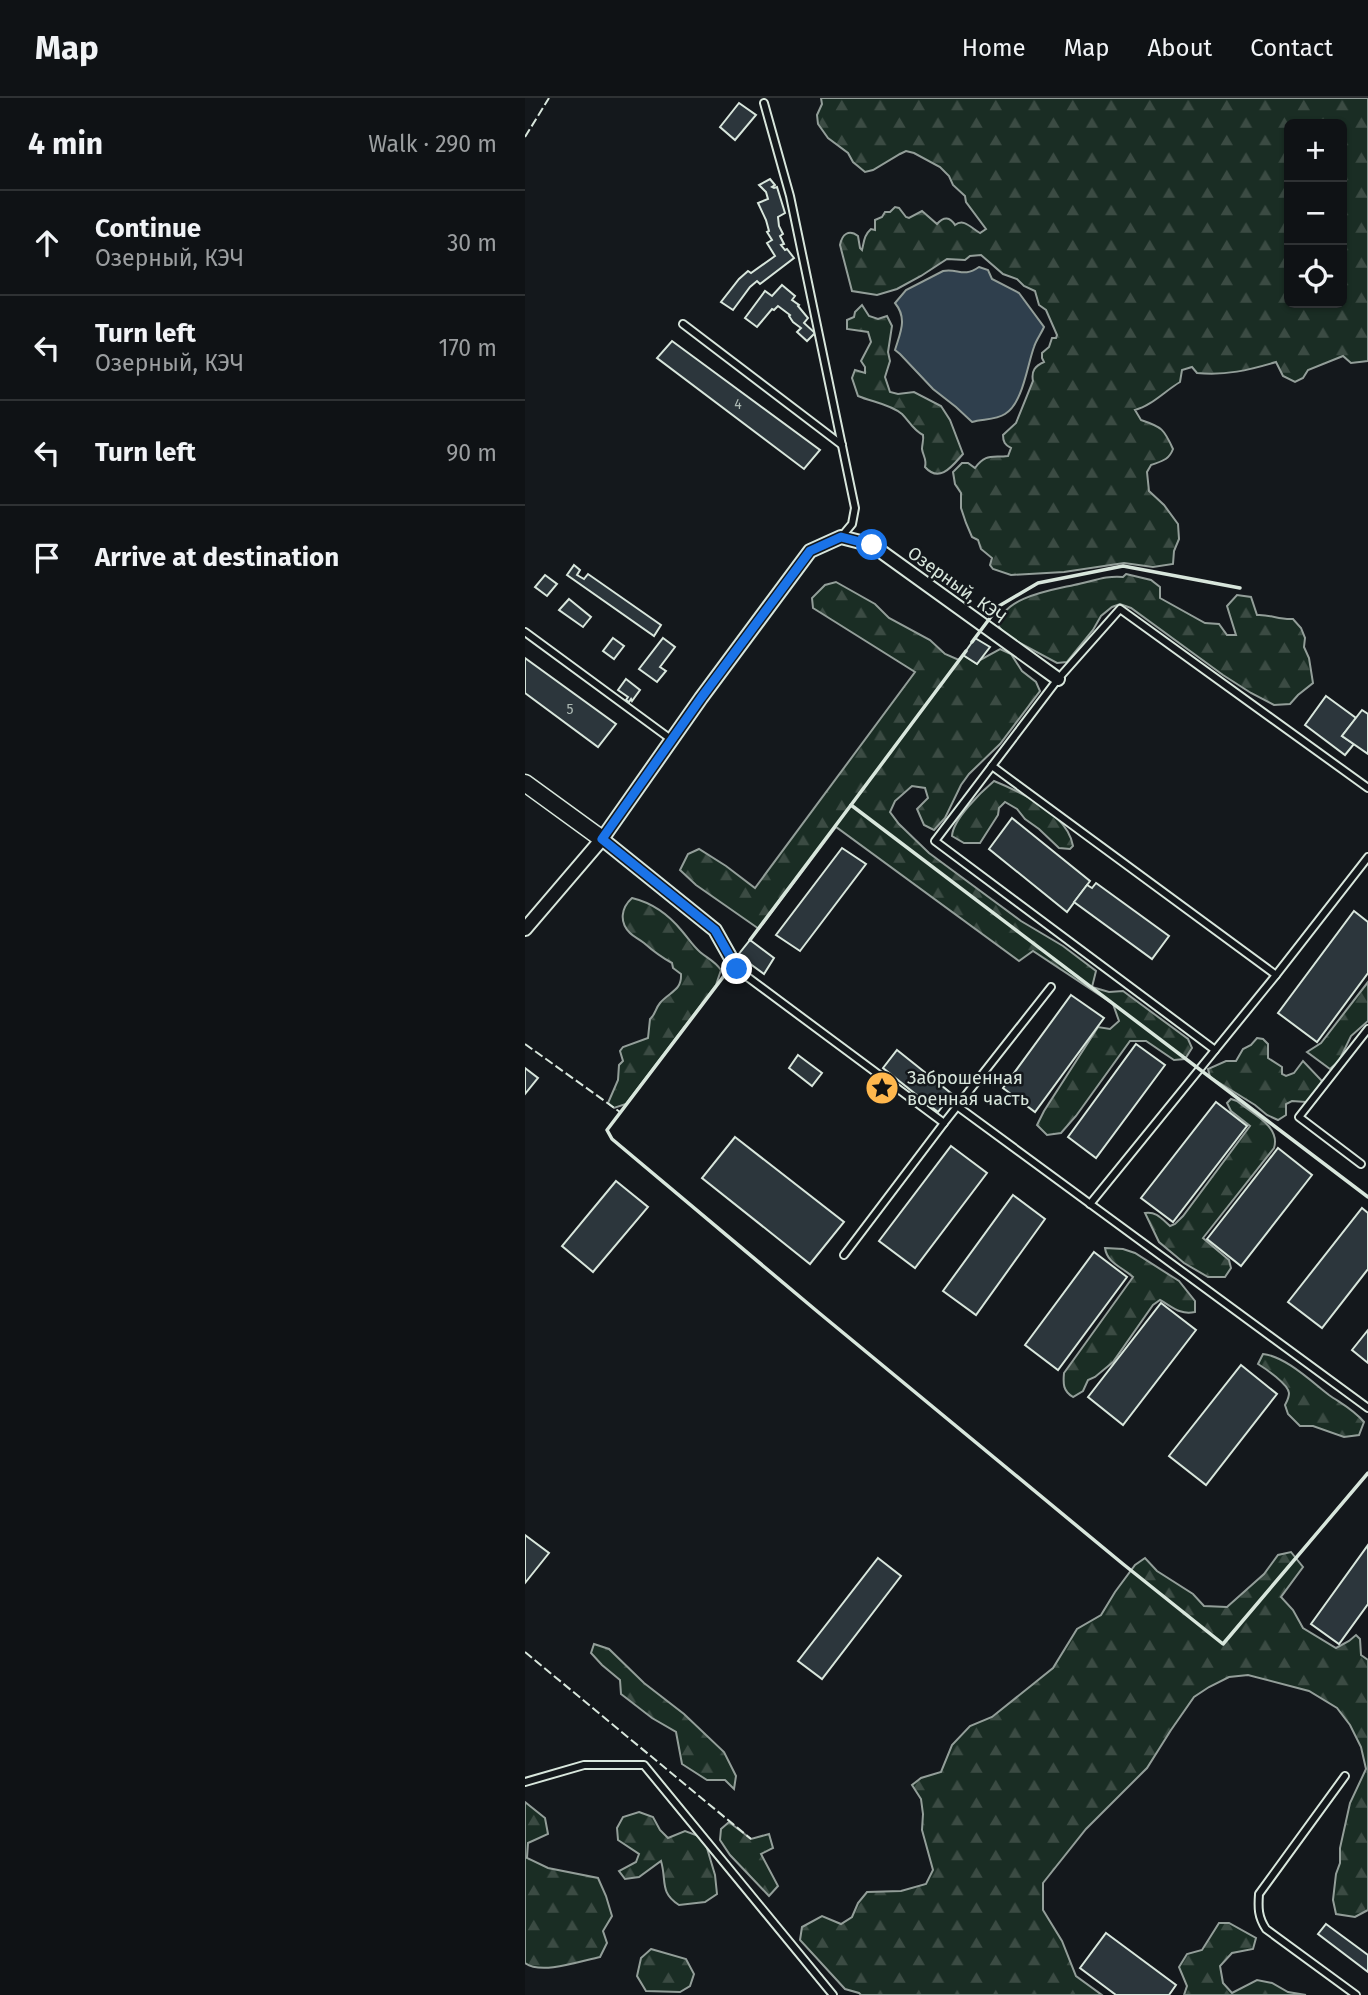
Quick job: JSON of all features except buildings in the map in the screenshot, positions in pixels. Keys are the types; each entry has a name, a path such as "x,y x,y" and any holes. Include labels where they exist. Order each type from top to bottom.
{"street":[{"name":"Озерный, КЭЧ","path":"841,537 872,545 1058,679"},
{"path":"525,929 602,839 810,551 841,537"},
{"path":"525,783 602,839 715,930 737,969"}],"lane":[{"path":"764,103 790,195 855,508 852,524 841,537"},
{"path":"683,324 842,445"},
{"path":"1215,1050 935,841 1058,679 1120,609 1368,788"},
{"path":"525,632 672,740"},
{"path":"992,766 1276,975"},
{"path":"1090,1204 1368,858"},
{"path":"737,969 944,1123"},
{"path":"844,1255 1051,988"},
{"path":"1360,1164 1299,1117 1368,1029"},
{"path":"957,1106 1368,1408"},
{"path":"525,1782 583,1765 644,1765 832,1995"},
{"path":"1345,1776 1259,1894 1258,1908 1259,1919 1266,1929 1356,1995"}],"green space":[{"path":"821,98 1368,98 1368,361 1351,363 1343,356 1308,370 1303,378 1295,382 1283,376 1276,362 1217,374 1197,373 1192,367 1182,370 1180,382 1152,402 1135,410 1141,420 1161,430 1173,449 1167,458 1151,465 1147,472 1149,491 1178,524 1179,539 1173,564 1153,567 1124,563 1064,572 1011,575 993,569 990,565 992,558 981,549 978,540 972,537 966,523 961,508 961,493 955,484 953,472 962,463 968,463 975,468 986,458 1008,456 1011,448 1003,440 1003,435 1016,423 1033,381 1033,372 1044,362 1042,353 1057,335 1046,310 1039,305 1035,291 1017,279 1003,274 981,255 970,256 965,260 947,259 897,289 877,295 852,291 840,245 842,238 849,233 855,234 862,250 867,234 871,229 875,230 875,220 895,207 909,218 922,211 937,224 947,218 955,225 964,223 980,233 986,229 966,202 965,196 940,167 906,151 865,172 853,162 848,153 828,138 818,124 817,115 822,104"},
{"path":"862,305 869,316 878,319 887,316 892,326 888,352 890,361 885,377 890,392 914,392 941,406 950,420 963,454 946,471 936,474 925,467 923,435 902,414 886,405 858,396 852,378 855,370 865,373 861,361 871,342 868,332 847,329 847,320 854,317"},
{"path":"1126,574 1151,580 1160,587 1160,598 1205,623 1219,624 1227,635 1236,635 1227,606 1237,595 1251,597 1257,615 1293,619 1305,638 1304,647 1309,658 1313,683 1290,704 1274,705 1223,675 1131,608 1120,604 1101,616 1067,662 1057,663 1007,636 999,627 1001,617 1008,609 1028,597 1099,579 1123,577"},
{"path":"836,582 875,604 889,618 930,640 945,654 959,660 963,655 977,664 1000,649 1011,654 1022,671 1036,682 1040,691 1000,744 969,774 945,818 934,830 924,825 917,809 928,798 925,788 912,786 895,801 890,812 929,853 1021,921 1063,946 1096,971 1092,987 1109,992 1123,991 1188,1039 1192,1048 1185,1059 1174,1060 1146,1041 1130,1041 1061,1133 1047,1135 1037,1125 1098,1027 1110,1029 1119,1021 1113,1004 1033,951 1019,961 836,827 759,929 696,885 680,870 688,854 699,849 755,888 915,672 813,608 812,598 825,585"},
{"path":"994,781 1030,798 1053,814 1069,834 1073,846 1070,849 1059,848 1017,809 1005,802 980,843 964,843 952,836 962,814"},
{"path":"632,898 654,906 666,915 697,950 721,970 716,985 626,1104 614,1108 608,1103 618,1080 619,1065 623,1061 620,1051 623,1047 648,1038 650,1019 660,1003 677,988 681,980 681,974 673,968 672,963 626,929 623,915 625,906"},
{"path":"1368,982 1368,1021 1351,1036 1339,1061 1330,1069 1307,1052 1321,1043"},
{"path":"1257,1038 1268,1044 1268,1058 1282,1067 1282,1074 1286,1076 1294,1073 1303,1061 1322,1081 1319,1092 1306,1102 1292,1101 1286,1104 1286,1115 1278,1120 1210,1077 1208,1069 1226,1061 1236,1061 1243,1049"},
{"path":"1231,1099 1257,1115 1269,1127 1275,1140 1274,1148 1203,1238 1229,1260 1231,1268 1225,1277 1208,1277 1184,1263 1159,1242 1145,1213 1156,1214 1170,1226 1183,1216 1250,1126 1231,1111 1227,1103"},
{"path":"1105,1248 1135,1253 1179,1281 1195,1301 1195,1312 1180,1311 1160,1300 1153,1305 1113,1362 1088,1380 1083,1391 1073,1397 1064,1387 1064,1373 1133,1277 1112,1261"},
{"path":"1263,1354 1289,1364 1348,1407 1364,1422 1359,1435 1344,1437 1313,1426 1300,1426 1288,1414 1285,1405 1289,1396 1288,1389 1258,1364"},
{"path":"1291,1552 1303,1567 1281,1597 1293,1610 1303,1628 1336,1648 1356,1635 1360,1639 1361,1655 1368,1660 1368,1910 1355,1917 1336,1914 1333,1900 1350,1803 1366,1769 1361,1747 1350,1725 1337,1708 1309,1691 1248,1675 1229,1677 1194,1697 1147,1768 1086,1829 1043,1883 1043,1910 1062,1941 1076,1976 1102,1995 861,1995 845,1989 800,1940 802,1927 822,1916 841,1924 852,1917 867,1892 901,1891 926,1884 933,1870 922,1830 921,1799 912,1785 921,1778 941,1772 952,1745 970,1726 992,1717 1053,1668 1077,1629 1101,1615 1135,1565 1145,1558 1157,1571 1193,1594 1204,1606 1227,1607 1264,1574 1278,1555"},
{"path":"594,1644 609,1649 724,1752 736,1776 734,1789 725,1780 707,1780 682,1764 676,1732 652,1718 621,1694 620,1680 591,1653"},
{"path":"525,1802 545,1818 548,1834 528,1843 527,1858 548,1868 598,1878 612,1916 603,1931 607,1943 600,1957 541,1968 525,1963"},
{"path":"639,1812 653,1817 668,1838 685,1831 704,1838 715,1875 717,1894 705,1902 679,1905 666,1891 661,1861 639,1877 625,1879 619,1871 636,1862 639,1854 618,1840 617,1828 623,1817"},
{"path":"729,1822 751,1839 769,1834 773,1848 761,1854 778,1886 769,1896 730,1855 720,1840 721,1829"},
{"path":"1219,1923 1229,1923 1256,1938 1253,1949 1232,1953 1220,1966 1223,1983 1232,1993 1257,1980 1272,1983 1288,1992 1306,1995 1184,1995 1187,1986 1179,1967 1187,1954 1202,1950"},
{"path":"651,1949 686,1959 694,1974 690,1986 680,1992 646,1991 637,1976 641,1958"}],"water":[{"path":"979,267 988,270 992,279 1019,293 1044,327 1035,344 1020,393 1011,409 998,417 972,422 933,389 895,350 902,320 895,303 906,290 943,271 969,272"}],"fence":[{"path":"525,137 549,98"},
{"path":"525,1044 620,1112"},
{"path":"525,1652 751,1839"}],"wall":[{"path":"972,642 999,606 1038,583 1123,566 1240,588"},
{"path":"851,805 966,651"},
{"path":"750,940 851,805 1368,1197"},
{"path":"733,964 607,1130 612,1139 1123,1564 1223,1644 1368,1473"}],"place":[{"name":"Заброшенная военная часть","path":"882,1088"}],"route":[{"path":"737,969 715,930 602,839 701,698 810,551 841,537 872,545"}]}
